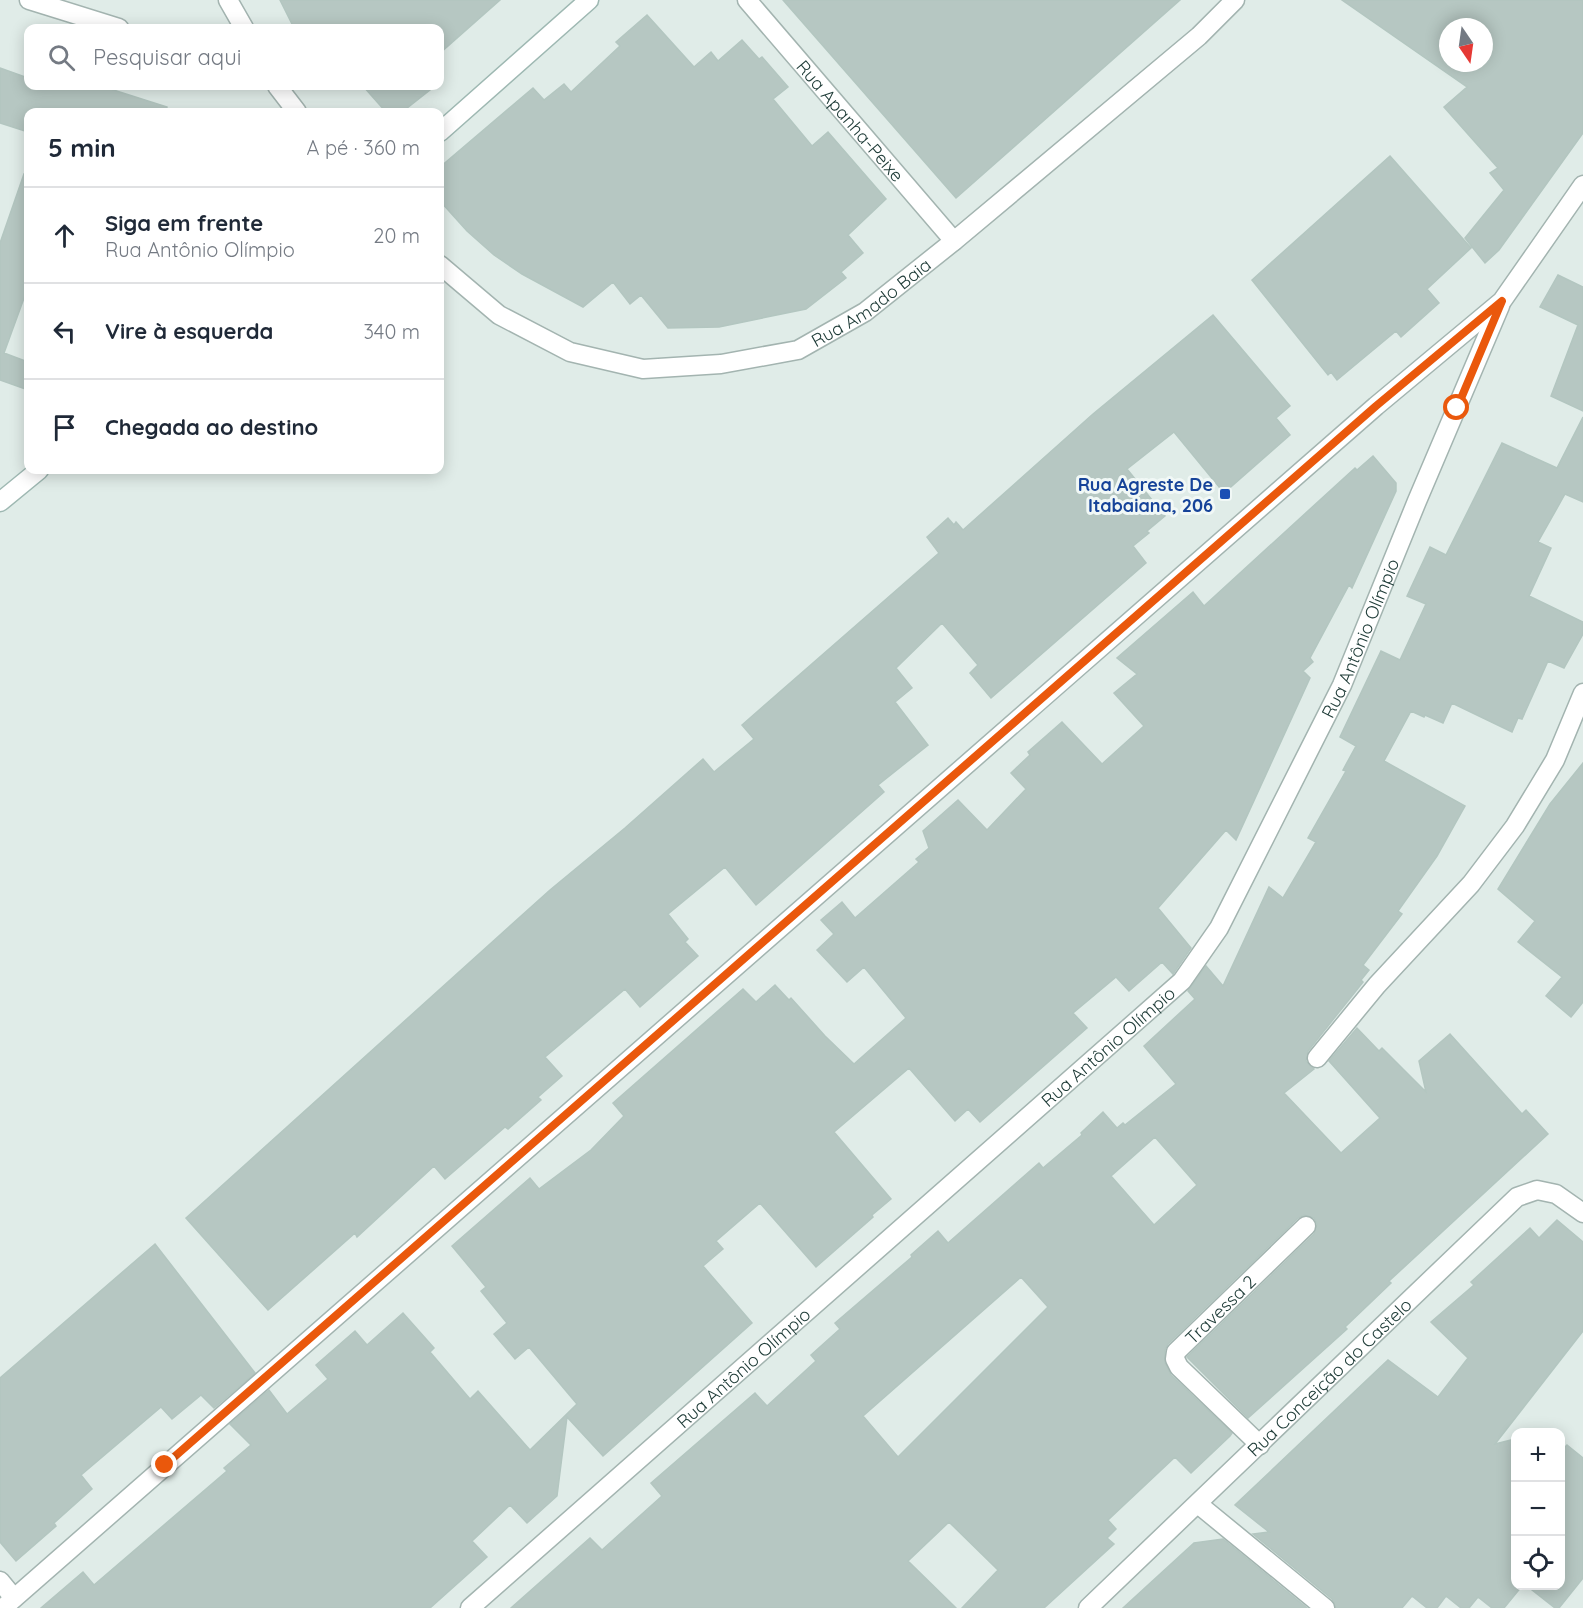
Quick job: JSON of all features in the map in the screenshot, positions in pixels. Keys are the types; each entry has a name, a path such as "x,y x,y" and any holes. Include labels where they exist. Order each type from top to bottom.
{"street":[{"path":"29,0 106,24"},
{"path":"228,0 242,24"},
{"path":"444,128 589,0"},
{"name":"Rua Apanha-Peixe","path":"747,0 954,241"},
{"name":"Rua Amado Baia","path":"444,268 499,315 570,352 643,369 721,364 798,350 865,312 954,241 1199,36 1235,0"},
{"path":"280,90 294,108"},
{"path":"0,1581 9,1603 1376,406 1502,301 1583,185"},
{"name":"Rua Antônio Olímpio","path":"470,1608 1182,981 1219,928 1342,685 1502,301"},
{"path":"0,502 34,474"},
{"path":"1317,1058 1377,985 1471,884 1515,826 1555,760 1583,693"},
{"name":"Rua Conceição do Castelo","path":"1088,1608 1517,1197 1537,1190 1556,1194 1583,1213"},
{"name":"Travessa 2","path":"1260,1444 1179,1367 1175,1359 1176,1352 1306,1226"},
{"path":"1198,1504 1325,1608"}],"building":[{"path":"280,0 500,0 444,49 444,24 292,24"},
{"path":"783,0 1180,0 956,198"},
{"path":"1342,0 1583,0 1583,133 1499,250 1485,263 1465,238 1504,190 1490,173 1498,168 1444,107 1467,87 1445,72 1493,72 1493,18 1439,18 1439,68"},
{"path":"647,15 694,67 711,52 718,61 742,40 759,59 762,57 788,87 773,99 812,146 828,132 886,199 848,235 863,253 841,272 846,278 806,309 719,327 668,328 641,295 630,304 613,282 583,307 522,274 494,255 467,231 444,205 444,164 533,88 544,100 564,84 571,92 620,46 616,42"},
{"path":"0,68 24,77 24,90 114,90 167,107 24,108 24,131 0,123"},
{"path":"367,90 430,90 407,108 382,108"},
{"path":"1390,156 1471,248 1427,289 1439,303 1401,337 1396,331 1337,380 1331,372 1328,375 1252,280"},
{"path":"24,174 24,298 4,353 24,360 24,389 0,380 0,243"},
{"path":"1558,275 1583,287 1583,411 1551,396 1578,325 1540,307"},
{"path":"1213,315 1290,406 1276,418 1290,435 1224,493 1174,432 1127,469 1165,516 1133,546 1146,563 991,698 970,673 978,665 942,623 896,668 912,688 895,702 928,745 878,785 884,792 756,905 725,867 668,914 688,939 685,942 698,956 640,1007 625,989 545,1057 562,1076 538,1097 541,1100 508,1129 505,1127 445,1179 434,1166 357,1237 355,1233 268,1310 186,1218 550,890 703,759 714,772 754,739 742,725 939,553 927,537 948,518 954,525 956,522 963,530 1093,414"},
{"path":"1583,417 1583,502 1565,494 1538,542 1551,548 1529,596 1583,622 1583,634 1564,668 1548,661 1522,719 1518,718 1512,732 1452,703 1443,723 1411,711 1384,761 1465,806 1437,856 1398,911 1402,914 1363,965 1369,970 1361,980 1363,982 1308,1051 1306,1061 1314,1069 1284,1093 1341,1153 1380,1118 1329,1061 1357,1028 1379,1051 1382,1048 1426,1092 1419,1061 1450,1034 1522,1114 1526,1110 1548,1134 1389,1281 1391,1283 1345,1327 1347,1329 1248,1418 1187,1357 1314,1234 1317,1224 1314,1218 1304,1215 1298,1218 1168,1344 1165,1350 1165,1363 1171,1375 1232,1433 1191,1473 1175,1457 1108,1520 1116,1529 1107,1538 1114,1544 1044,1608 962,1608 998,1570 949,1522 908,1561 956,1608 511,1608 590,1538 602,1550 662,1496 651,1483 755,1393 767,1406 816,1361 811,1355 840,1329 835,1323 912,1257 911,1255 938,1231 948,1243 1039,1163 1043,1168 1082,1135 1081,1133 1103,1112 1117,1128 1123,1123 1125,1125 1176,1084 1144,1046 1195,999 1188,991 1206,966 1223,986 1269,887 1283,898 1316,842 1308,838 1346,771 1343,770 1356,746 1340,737 1381,651 1400,660 1426,604 1407,596 1430,547 1446,555 1502,443 1557,468","holes":["1155,1137 1197,1185 1154,1225 1111,1176","1021,1277 1048,1307 898,1457 863,1416"]},
{"path":"1373,456 1396,483 1396,491 1352,588 1349,585 1310,658 1313,662 1303,671 1310,678 1236,840 1226,830 1158,908 1191,948 1173,974 1162,962 1129,991 1116,977 1073,1013 1087,1028 980,1122 968,1109 955,1121 909,1068 834,1132 891,1199 816,1267 760,1203 716,1241 723,1249 703,1266 752,1323 603,1456 567,1417 557,1496 527,1523 510,1505 472,1541 487,1557 430,1608 41,1608 83,1572 94,1585 227,1471 224,1468 251,1445 230,1424 269,1390 287,1414 328,1379 316,1365 355,1331 367,1345 403,1313 434,1348 430,1352 470,1399 478,1391 530,1450 577,1404 529,1347 515,1359 494,1334 507,1323 481,1291 486,1287 452,1246 530,1178 539,1189 591,1150 624,1116 613,1103 743,989 756,1002 775,985 789,1000 791,998 854,1064 906,1018 864,967 847,982 817,950 834,934 821,920 842,902 855,918 919,862 916,859 929,848 923,831 958,800 987,830 1026,789 1011,773 1030,755 1028,752 1062,722 1102,764 1144,726 1114,693 1137,674 1117,658 1193,592 1204,606 1355,468 1357,470"},
{"path":"1583,763 1583,1002 1571,1017 1546,996 1562,977 1518,942 1535,921 1498,889 1550,804"},
{"path":"1557,1220 1583,1242 1583,1331 1495,1444 1511,1440 1511,1590 1519,1590 1504,1608 1492,1608 1478,1597 1469,1608 1461,1608 1446,1596 1437,1608 1427,1608 1412,1596 1402,1608 1336,1608 1332,1599 1253,1534 1269,1532 1235,1505 1388,1360 1438,1397 1468,1358 1431,1322 1474,1285 1471,1282 1530,1228 1539,1238"},
{"path":"155,1244 255,1373 214,1408 201,1395 172,1419 161,1407 81,1475 92,1489 54,1523 56,1526 16,1561 0,1542 0,1378"},
{"path":"1567,1445 1583,1458 1583,1578 1559,1608 1555,1608 1532,1590 1565,1590 1565,1447"},
{"path":"1223,1539 1307,1608 1123,1608 1194,1543"}],"place":[{"name":"Rua Agreste De Itabaiana, 206","path":"1225,494"}],"route":[{"path":"165,1465 1376,406 1502,301 1457,408"}]}
